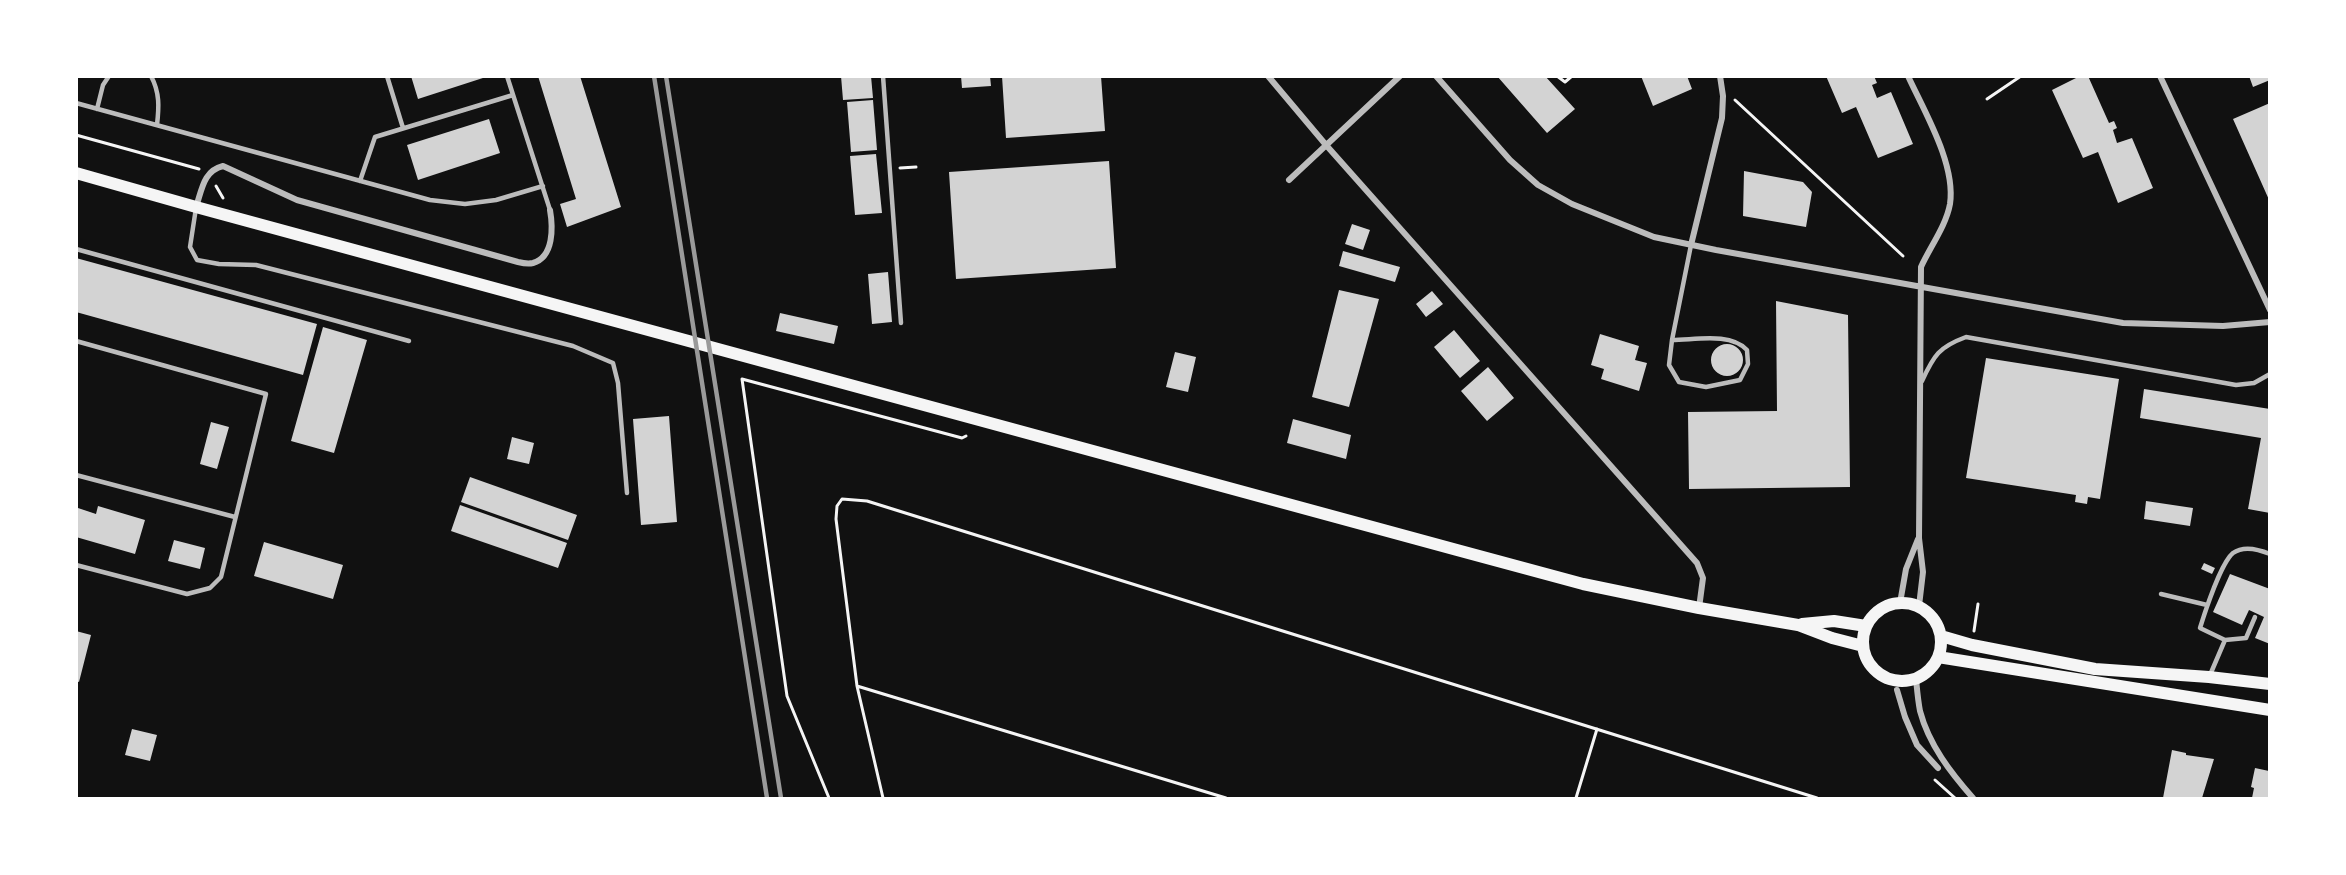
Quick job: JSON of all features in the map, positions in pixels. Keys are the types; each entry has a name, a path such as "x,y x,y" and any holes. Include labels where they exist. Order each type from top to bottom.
{"main road":[{"path":"76,173 1583,584 1699,608 1798,625 1832,639 1863,646"},
{"path":"1889,604 1919,606 1933,619 1941,636 1938,657 1925,674 1916,679 1895,680 1883,676 1873,669 1866,658 1863,646 1866,626 1871,617 1889,604"},
{"path":"1798,625 1834,621 1866,626"},
{"path":"1941,636 1972,645 2095,669 2270,684"},
{"path":"1938,657 2270,710"}],"street":[{"path":"1268,76 1326,145 1697,563 1703,578 1699,608"},
{"path":"1289,180 1400,76"},
{"path":"1436,76 1510,160 1538,185 1572,204 1654,237 2123,323 2223,326 2270,322"},
{"path":"1691,245 1722,118 1723,96 1720,76"},
{"path":"1908,76 1937,140 1948,173 1950,203 1942,227 1921,267 1918,389 1919,538 1923,572 1919,606"},
{"path":"2160,76 2270,310"},
{"path":"196,207 209,174 214,168 223,166 297,200 518,262 532,263 543,257 549,245 552,227 550,210"},
{"path":"1900,603 1906,570 1919,538"},
{"path":"1916,679 1920,712 1931,739 1947,767 1973,798"},
{"path":"1897,690 1917,745 1938,768"}],"lane":[{"path":"97,109 103,86 109,76"},
{"path":"151,76 159,101 157,125"},
{"path":"387,76 403,128"},
{"path":"507,76 550,210"},
{"path":"883,76 901,323"},
{"path":"360,181 375,137 513,95"},
{"path":"76,102 430,200 465,204 496,200 543,186"},
{"path":"196,207 190,247 197,260 219,264 256,265 573,346 614,363 618,383 627,493"},
{"path":"1672,340 1716,339 1739,342 1747,350 1748,364 1740,380 1706,387 1678,382 1669,366 1672,340 1691,245"},
{"path":"76,249 409,341"},
{"path":"1918,389 1933,356 1953,342 1966,337 2236,385 2254,383 2270,374"},
{"path":"76,341 266,394 221,577 210,588 187,594 76,565"},
{"path":"76,476 236,518"},
{"path":"2255,617 2246,638 2224,640 2200,628 2207,604 2232,554 2240,549 2249,548 2270,554"},
{"path":"2161,594 2207,604"},
{"path":"2209,677 2224,640"}],"path":[{"path":"1557,76 1565,82 1572,76"},
{"path":"1987,99 2021,76"},
{"path":"1730,94 1904,256"},
{"path":"76,135 197,168 209,174 224,200"},
{"path":"890,168 916,166"},
{"path":"829,798 787,696 742,379 962,438 966,436"},
{"path":"883,798 857,686 836,519 837,506 842,499 850,498 879,505 1817,798"},
{"path":"1974,636 1978,604"},
{"path":"857,686 1226,798"},
{"path":"1576,798 1597,729"}],"building":[{"path":"411,76 486,76 486,77 418,99"},
{"path":"538,76 580,76 621,207 567,227 560,204 576,199"},
{"path":"841,76 871,76 873,98 843,100"},
{"path":"961,76 990,76 991,86 962,88"},
{"path":"1002,76 1101,76 1105,131 1006,138"},
{"path":"1497,76 1545,76 1575,109 1547,133"},
{"path":"1641,76 1687,76 1692,89 1653,106"},
{"path":"1826,76 1874,76 1877,83 1872,85 1877,98 1891,92 1913,144 1878,158 1856,107 1842,113"},
{"path":"2080,76 2088,76 2109,123 2114,121 2117,128 2113,130 2117,143 2132,138 2153,188 2118,203 2098,152 2083,158 2052,90"},
{"path":"2249,76 2270,76 2270,80 2253,87"},
{"path":"873,100 877,150 851,152 847,102"},
{"path":"2270,103 2270,202 2233,119"},
{"path":"489,119 500,153 418,180 407,145"},
{"path":"876,154 882,213 855,215 850,156"},
{"path":"1109,161 1116,268 956,279 949,172"},
{"path":"1744,171 1803,182 1812,192 1806,227 1743,216"},
{"path":"1352,224 1370,230 1363,250 1345,244"},
{"path":"1343,251 1400,267 1395,282 1339,266"},
{"path":"76,258 317,324 303,375 76,312"},
{"path":"888,272 892,322 872,324 868,274"},
{"path":"1339,290 1379,299 1349,407 1312,397"},
{"path":"1432,291 1443,304 1426,317 1416,304"},
{"path":"1776,301 1848,315 1850,487 1689,489 1688,412 1777,411"},
{"path":"780,313 838,326 834,344 776,331"},
{"path":"323,327 367,340 334,453 291,441"},
{"path":"1454,330 1480,361 1460,378 1434,347"},
{"path":"1600,334 1639,346 1635,360 1647,363 1639,391 1601,379 1604,369 1591,365"},
{"path":"1727,344 1738,349 1743,360 1738,371 1727,376 1716,371 1711,360 1716,349"},
{"path":"1175,352 1196,357 1188,392 1166,387"},
{"path":"1986,358 2119,379 2100,499 2088,497 2087,504 2075,502 2076,495 1966,478"},
{"path":"1488,367 1514,398 1487,421 1461,391"},
{"path":"2144,389 2270,409 2270,513 2248,509 2261,438 2140,418"},
{"path":"669,416 677,522 641,525 633,419"},
{"path":"1293,419 1351,435 1346,459 1287,443"},
{"path":"211,422 229,427 217,469 200,464"},
{"path":"512,437 534,443 529,464 507,459"},
{"path":"470,477 577,515 568,540 461,502"},
{"path":"2146,501 2193,508 2190,526 2144,519"},
{"path":"460,505 567,543 558,568 451,531"},
{"path":"98,506 145,520 135,554 76,537 78,508 96,514"},
{"path":"174,540 205,548 200,569 168,561"},
{"path":"264,542 343,565 333,599 254,576"},
{"path":"2204,563 2215,568 2212,574 2201,569"},
{"path":"2230,574 2270,589 2270,644 2255,638 2264,617 2249,610 2242,625 2213,612"},
{"path":"76,631 91,635 79,682 76,681"},
{"path":"132,729 157,735 150,761 125,755"},
{"path":"2172,750 2186,753 2186,755 2214,759 2202,798 2163,798"},
{"path":"2255,768 2269,771 2270,798 2252,798 2254,788 2251,787"}],"railway":[{"path":"654,76 767,798"},
{"path":"666,76 781,798"}]}
